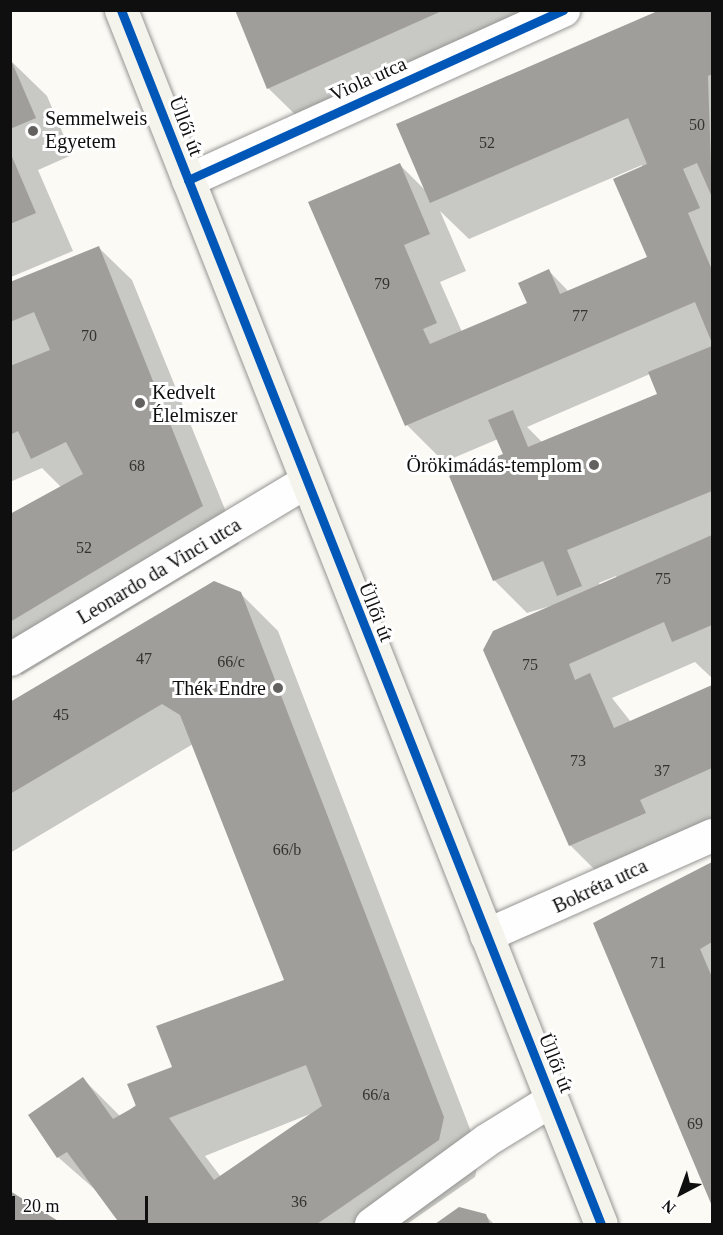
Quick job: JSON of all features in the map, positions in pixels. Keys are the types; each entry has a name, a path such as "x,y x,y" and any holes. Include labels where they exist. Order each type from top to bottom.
{"main road":[{"name":"Üllői út","path":"121,10 601,1224"}],"street":[{"name":"Viola utca","path":"188,180 563,10"},
{"name":"Leonardo da Vinci utca","path":"10,659 306,481"},
{"name":"Bokréta utca","path":"486,935 712,835"},
{"path":"371,1224 486,1140 551,1100"}],"building":[{"path":"235,10 444,10 267,89"},
{"path":"660,10 712,10 712,74 708,76 712,197 697,163 683,169 700,208 688,213 712,270 712,343 695,302 405,426 308,202 400,163 430,234 404,245 437,323 423,329 430,344 527,303 518,283 549,269 560,294 647,257 613,179 647,164 628,118 430,203 396,124"},
{"path":"10,58 36,118 10,129"},
{"path":"10,152 36,213 10,224"},
{"path":"99,246 203,506 10,622 10,514 83,474 66,442 31,459 18,431 10,435 10,366 50,350 34,312 10,322 10,282"},
{"name":"Örökimádás-templom","path":"712,346 712,491 567,550 582,586 557,596 543,561 493,581 449,476 503,454 488,420 513,410 528,447 657,394 648,372"},
{"path":"712,535 712,625 672,642 664,622 569,664 575,680 590,673 614,728 712,685 712,768 640,800 646,813 569,846 483,650 493,631"},
{"path":"214,581 241,592 444,1117 439,1140 317,1224 120,1224 67,1152 57,1158 28,1115 83,1077 113,1119 136,1106 127,1084 172,1067 156,1026 284,980 180,715 162,704 10,794 10,702","holes":["306,1065 322,1106 214,1180 169,1118"]},
{"path":"712,862 712,942 700,949 712,977 712,1206 593,923"},
{"path":"10,1191 63,1224 10,1224"},
{"path":"459,1207 486,1214 490,1224 435,1224"}],"cycle path":[{"path":"121,10 601,1224"},
{"path":"188,180 563,10"}],"place":[{"name":"Semmelweis Egyetem","path":"33,131"},
{"name":"Kedvelt Élelmiszer","path":"140,403"},
{"name":"Örökimádás-templom","path":"594,465"},
{"name":"Thék Endre","path":"278,688"}]}
